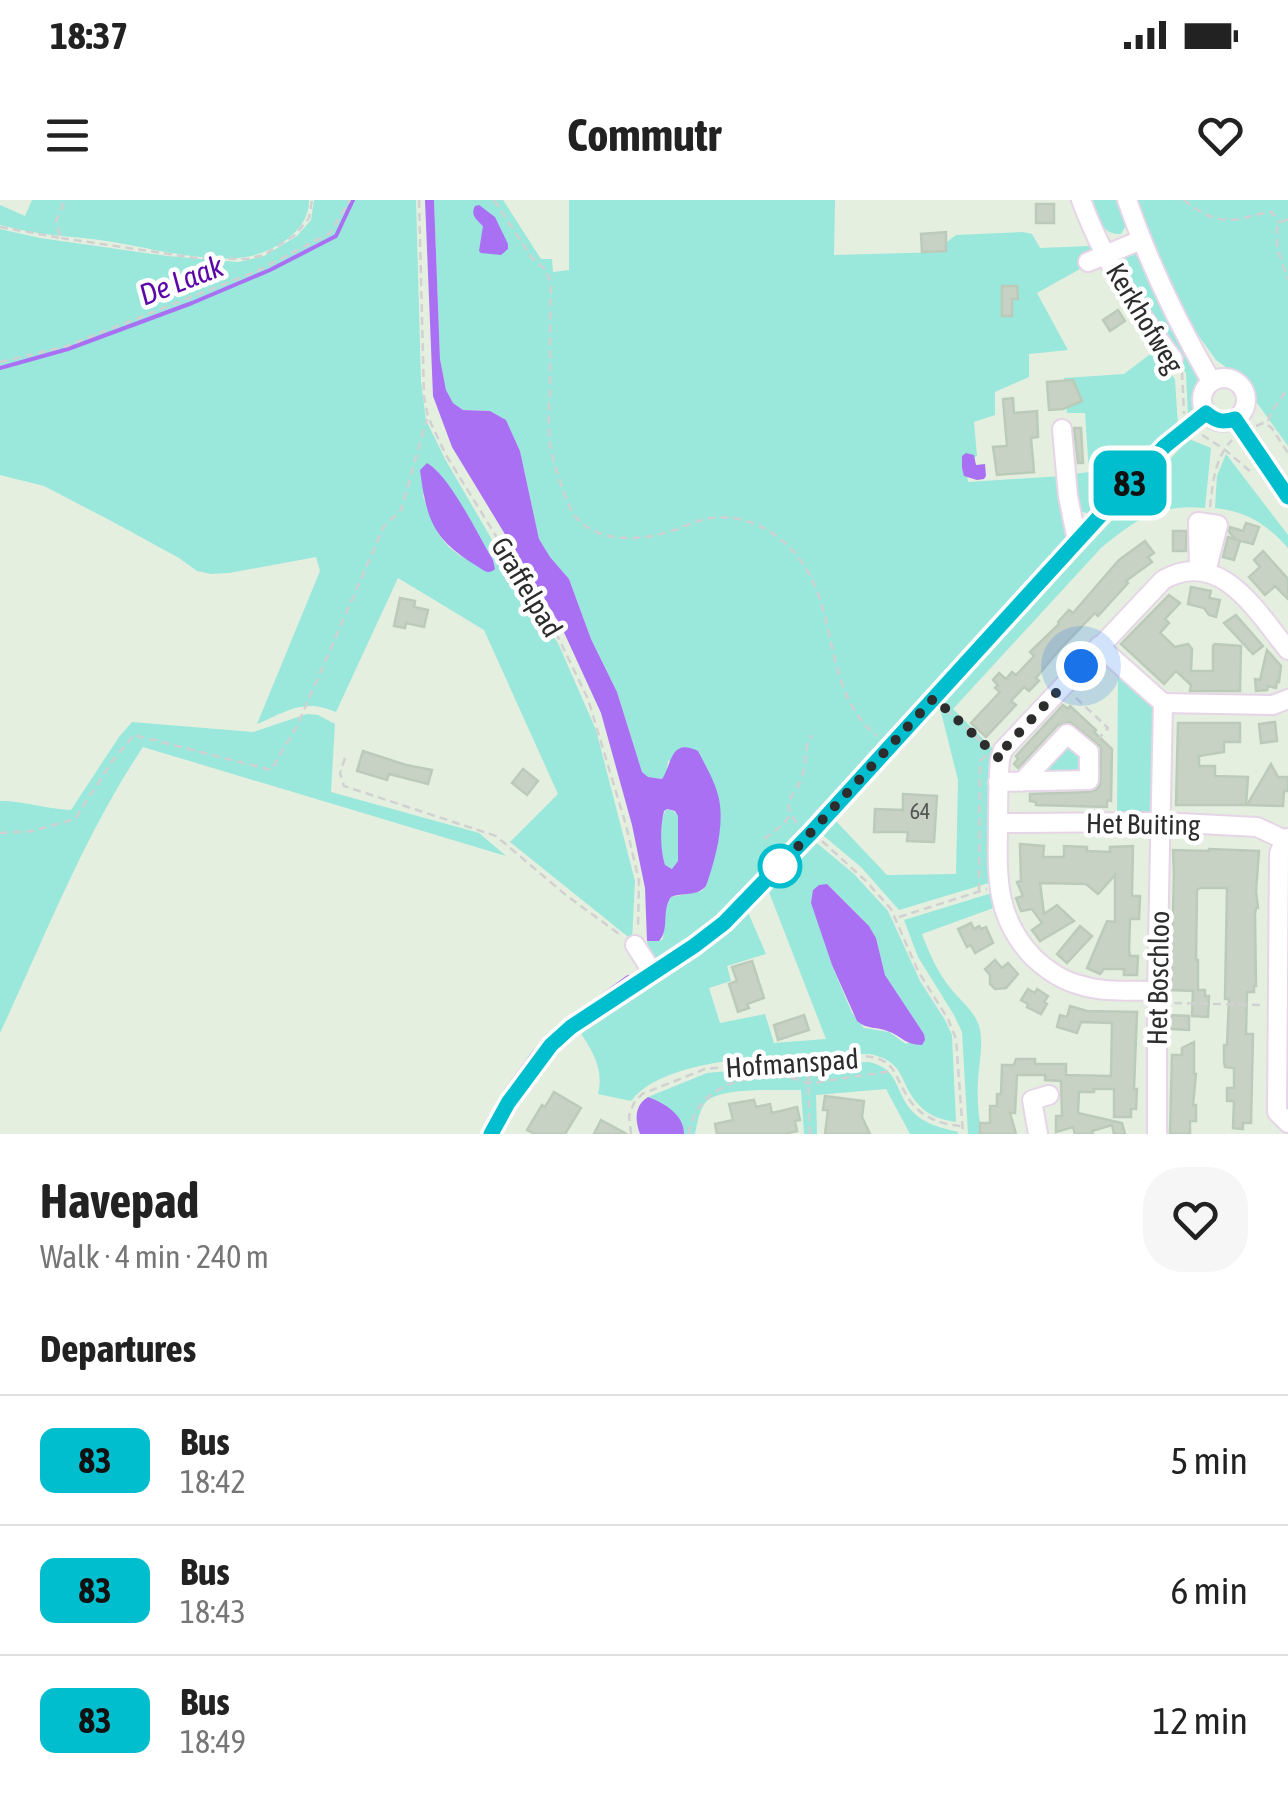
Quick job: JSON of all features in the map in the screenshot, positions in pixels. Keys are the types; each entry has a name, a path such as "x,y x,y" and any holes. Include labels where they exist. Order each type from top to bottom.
{"street":[{"name":"Kerkhofweg","path":"1080,200 1138,311 1172,358"},
{"name":"Kerkhofweg","path":"1127,200 1178,323 1212,381"},
{"name":"Kerkhofweg","path":"1088,262 1141,240"},
{"path":"491,1134 508,1103 551,1045 571,1027 724,923 811,833 1094,521 1152,459 1199,418 1205,387 1221,377 1240,384 1246,402 1235,419 1224,422 1199,418"},
{"path":"1235,419 1288,497"},
{"path":"1062,428 1076,541"},
{"path":"1072,513 1094,521"},
{"path":"1203,571 1198,522 1208,522"},
{"path":"1157,997 1101,990 1056,976 1024,947 1011,929 998,886 998,782 1003,750 1163,580 1172,575 1203,571 1234,585 1288,650"},
{"path":"1100,646 1162,704 1257,706 1288,699"},
{"name":"Het Boschloo","path":"1157,1134 1162,704"},
{"path":"998,782 1023,782 1089,780 1088,751 1068,734 1023,782"},
{"name":"Het Buiting","path":"998,823 1161,822 1257,827 1287,839"},
{"path":"1287,839 1280,854 1283,1005 1277,1112 1288,1123"},
{"path":"635,945 652,973"},
{"path":"1038,1134 1032,1100 1049,1095"}],"path":[{"path":"61,238 56,222 65,200"},
{"path":"0,227 196,258 246,260 295,235 310,218 312,200"},
{"path":"0,362 67,346 258,271 330,233 350,200"},
{"name":"Graffelpad","path":"418,200 424,396 428,417 446,455 557,636 588,699 639,881 635,945"},
{"path":"494,200 551,283 550,448 575,516 614,538 667,533 712,518 733,518 762,526 803,563 818,591 840,686 868,729 889,746"},
{"path":"1184,200 1202,214 1222,219 1272,212 1279,223"},
{"path":"1288,219 1279,223 1276,231 1288,279"},
{"name":"Kerkhofweg","path":"1172,358 1182,373 1182,408 1199,418"},
{"path":"1268,424 1288,388"},
{"path":"0,832 32,832 75,819 112,760 134,735 271,770 297,726 384,526 401,510 428,417"},
{"path":"1199,418 1205,438 1224,449 1257,479"},
{"path":"1208,522 1214,473 1224,449"},
{"path":"1062,686 1108,728 1088,751"},
{"path":"934,698 990,750 980,761 979,891"},
{"path":"812,735 806,743 802,778 788,806 790,814 867,882 897,918 918,971 954,1031 962,1134"},
{"path":"345,758 340,773 344,786 496,836 567,896 635,945"},
{"path":"764,839 784,824 790,814"},
{"path":"897,918 998,886"},
{"path":"1157,997 1283,1005"},
{"name":"Hofmanspad","path":"631,1134 629,1116 634,1103 653,1088 705,1068 811,1058 872,1057 885,1062 923,1114 947,1125 961,1126"},
{"path":"810,1134 811,1058"},
{"path":"689,1134 690,1124 709,1095 749,1077 795,1078 808,1083 894,1070"}],"shaded area":[{"path":"32,200 309,200 303,221 288,239 256,255 230,259 0,225 0,205 25,216"},
{"path":"314,200 416,200 421,381 426,420 509,569 558,643 596,730 635,881 632,940 510,842 558,794 484,630 398,578 336,712 305,706 257,724 320,571 316,557 229,573 197,571 44,486 0,475 0,229 167,256 239,262 264,256 297,236 311,220","holes":["434,467 493,560 495,569 465,558 440,536 423,496"]},
{"path":"425,200 434,200 440,359 446,390 453,403 463,410 490,411 506,420 520,451 539,539 569,579 591,639 617,692 642,772 662,779 673,754 689,748 698,751 717,791 719,835 706,886 698,892 671,897 659,941 647,941 645,888 601,713 562,628 452,447 433,396","holes":["664,811 675,811 678,861 672,869 665,865 661,831"]},
{"path":"434,200 503,200 541,259 552,259 553,272 569,270 569,200 835,200 834,255 944,252 947,242 956,235 1023,232 1032,234 1040,248 1090,246 1096,260 1037,293 1068,350 1029,354 1029,377 995,392 995,415 974,422 977,456 966,462 968,482 1062,476 1070,538 728,904 656,960 650,955 647,941 663,939 665,909 671,897 702,891 706,886 719,836 720,804 668,760 662,779 647,777 642,772 617,692 591,639 569,579 539,539 520,451 506,420 490,411 463,410 453,403 446,390 440,359"},
{"path":"1093,200 1122,200 1127,224 1121,234 1104,228"},
{"path":"1134,200 1288,200 1288,446 1237,375 1216,360 1188,321 1172,293"},
{"path":"479,205 495,217 508,244 501,255 479,251 483,226 473,212"},
{"path":"1131,250 1138,251 1153,290 1196,369 1199,389 1195,409 1188,416 1186,373 1118,269 1120,258"},
{"path":"1157,349 1175,380 1178,426 1092,514 1078,511 1074,474 1089,472 1085,413 1067,413 1064,378 1124,374"},
{"path":"1189,439 1211,448 1205,508 1161,511 1113,538 953,709 997,753 992,882 899,910 861,867 819,832 833,818 887,875 956,874 958,780 939,704"},
{"path":"1226,454 1288,535 1288,548 1256,520 1215,508 1217,476"},
{"path":"974,455 976,465 985,464 984,479 964,476 962,456"},
{"path":"427,463 445,480 463,507 493,560 493,571 465,558 435,528 420,470"},
{"path":"1118,671 1157,706 1155,820 1117,819"},
{"path":"307,714 335,724 331,792 479,833 506,856 143,747 84,851 0,1033 0,801 71,810 132,722 253,732"},
{"path":"1068,737 1087,753 1086,778 1028,779"},
{"path":"667,809 678,816 678,861 673,869 665,865 661,845"},
{"path":"812,839 854,874 888,911 920,981 952,1035 956,1122 923,1109 896,1068 870,1054 778,1056 708,1064 650,1085 631,1101 598,1094 598,1069 580,1032 650,985 747,910 766,954 727,966 731,981 709,988 720,1023 765,1014 774,1043 826,1039 767,887","holes":["827,884 869,926 885,975 924,1034 906,1044 889,1032 864,1028 852,1013 811,902"]},
{"path":"827,884 869,926 885,975 924,1034 922,1045 857,1021 811,903 813,890"},
{"path":"992,893 996,907 922,934 942,976 979,1026 978,1100 982,1134 968,1134 962,1032 918,957 904,920"},
{"path":"869,1062 891,1075 917,1115 958,1134 910,1134 886,1089 816,1095 817,1134 804,1134 801,1090 736,1092 713,1098 701,1110 695,1134 684,1134 681,1121 672,1111 648,1097 707,1073"},
{"path":"648,1097 672,1111 681,1121 684,1134 640,1134 637,1114"}],"building":[{"path":"1036,204 1054,204 1054,223 1036,223"},
{"path":"946,232 946,251 922,252 921,234"},
{"path":"1002,286 1017,286 1018,299 1012,299 1012,316 1002,316"},
{"path":"1118,310 1125,321 1110,331 1103,320"},
{"path":"1073,380 1082,401 1049,410 1047,382"},
{"path":"1013,398 1014,413 1037,411 1038,437 1031,438 1034,472 997,475 993,447 1007,446 1003,399"},
{"path":"1074,428 1081,428 1083,463 1078,463"},
{"path":"1246,523 1259,527 1253,544 1236,540 1229,532 1230,527 1243,531"},
{"path":"1173,531 1186,531 1186,551 1173,551"},
{"path":"1228,537 1240,541 1234,560 1223,557"},
{"path":"1145,541 1154,553 1148,557 1152,562 1126,581 1098,616 1095,613 1060,649 1036,678 1039,681 1029,691 1024,687 1011,701 1016,705 986,737 971,723 1000,692 993,680 999,673 1006,679 1012,672 1016,675 1034,656 1030,652 1069,610 1073,613 1119,560"},
{"path":"1263,551 1288,579 1288,599 1275,586 1265,595 1249,577 1260,567 1254,560"},
{"path":"1191,587 1211,591 1209,598 1220,600 1216,617 1204,608 1188,604"},
{"path":"1169,595 1180,603 1165,619 1169,623 1160,633 1175,647 1188,644 1192,649 1191,671 1213,671 1215,644 1241,646 1240,691 1190,691 1191,685 1176,671 1164,684 1121,644"},
{"path":"400,598 415,601 414,607 428,610 424,627 406,623 405,628 394,626"},
{"path":"1236,615 1263,646 1253,654 1224,623"},
{"path":"1267,650 1281,666 1279,682 1276,688 1268,686 1267,690 1256,691 1255,679 1260,680"},
{"path":"1063,705 1068,709 1070,706 1112,749 1111,801 1107,800 1107,807 1036,805 1030,801 1030,794 1089,792 1100,785 1101,747 1070,722 1058,725 1018,768 1014,764 1016,756"},
{"path":"1275,722 1277,741 1261,743 1259,724"},
{"path":"1178,723 1240,723 1240,742 1224,742 1224,752 1199,756 1199,766 1215,766 1215,776 1248,777 1246,805 1176,805"},
{"path":"363,751 432,770 428,784 389,774 387,780 357,771"},
{"path":"1271,764 1278,777 1288,777 1283,806 1247,805"},
{"path":"523,769 538,781 527,795 512,783"},
{"path":"903,794 937,796 934,842 907,841 908,832 874,832 875,809 903,810"},
{"path":"1020,844 1044,846 1043,857 1064,857 1064,846 1110,852 1110,847 1133,846 1132,896 1140,896 1139,919 1130,919 1129,950 1130,956 1138,956 1137,975 1124,975 1124,969 1104,969 1100,974 1087,968 1107,921 1115,922 1115,875 1098,894 1086,884 1040,883 1044,914 1057,905 1074,921 1040,941 1032,930 1042,923 1032,909 1021,911 1016,898 1023,896 1017,882 1021,881"},
{"path":"1173,850 1259,851 1256,986 1254,992 1247,992 1246,1034 1253,1034 1251,1123 1243,1123 1243,1129 1233,1128 1234,1101 1227,1101 1227,1088 1234,1088 1234,1068 1225,1067 1224,1062 1229,999 1225,999 1227,888 1197,890 1198,990 1205,990 1205,996 1209,996 1208,1017 1192,1016 1193,991 1171,990"},
{"path":"971,923 974,929 986,927 993,943 975,953 971,945 967,947 958,929"},
{"path":"1080,926 1092,936 1067,963 1057,954"},
{"path":"995,960 1002,968 1008,963 1018,974 1006,988 995,989 990,984 985,969"},
{"path":"752,961 764,998 738,1012 729,984 737,981 732,967"},
{"path":"1028,989 1048,996 1041,1014 1021,1000"},
{"path":"1070,1006 1087,1011 1137,1012 1136,1109 1131,1109 1131,1117 1114,1117 1114,1089 1079,1092 1078,1113 1122,1123 1125,1134 1114,1134 1112,1125 1092,1131 1093,1134 1075,1134 1073,1127 1056,1132 1056,1116 1062,1116 1061,1081 1045,1080 1045,1075 1017,1075 1015,1113 1010,1113 1016,1134 980,1134 980,1123 990,1123 990,1106 997,1106 997,1094 1001,1094 1002,1065 1014,1065 1016,1059 1035,1059 1035,1064 1066,1064 1066,1075 1111,1076 1112,1023 1081,1022 1077,1033 1057,1027 1060,1015 1067,1017"},
{"path":"804,1015 809,1030 778,1040 774,1025"},
{"path":"1170,1015 1189,1016 1189,1030 1170,1029"},
{"path":"1194,1042 1196,1121 1190,1121 1190,1134 1170,1134 1172,1055 1182,1055 1182,1048"},
{"path":"554,1092 581,1108 565,1134 535,1134 527,1130 542,1105 545,1107"},
{"path":"825,1096 864,1101 862,1117 870,1134 825,1134"},
{"path":"754,1100 756,1107 770,1104 772,1113 797,1107 797,1131 717,1134 715,1124 733,1120 729,1104"},
{"path":"601,1120 627,1134 594,1134"}],"waterway":[{"name":"De Laak","path":"0,368 68,349 270,270 336,236 353,200"},
{"path":"588,1006 628,977"},
{"path":"505,1092 535,1051"}],"bus line":[{"name":"83","path":"491,1134 508,1103 551,1045 571,1027 694,946 752,896 1140,472 1192,424 1206,413 1214,420 1235,419 1288,497"}],"route":[{"path":"780,866 771,876 934,698 1000,759 1003,750 1081,666"}]}
